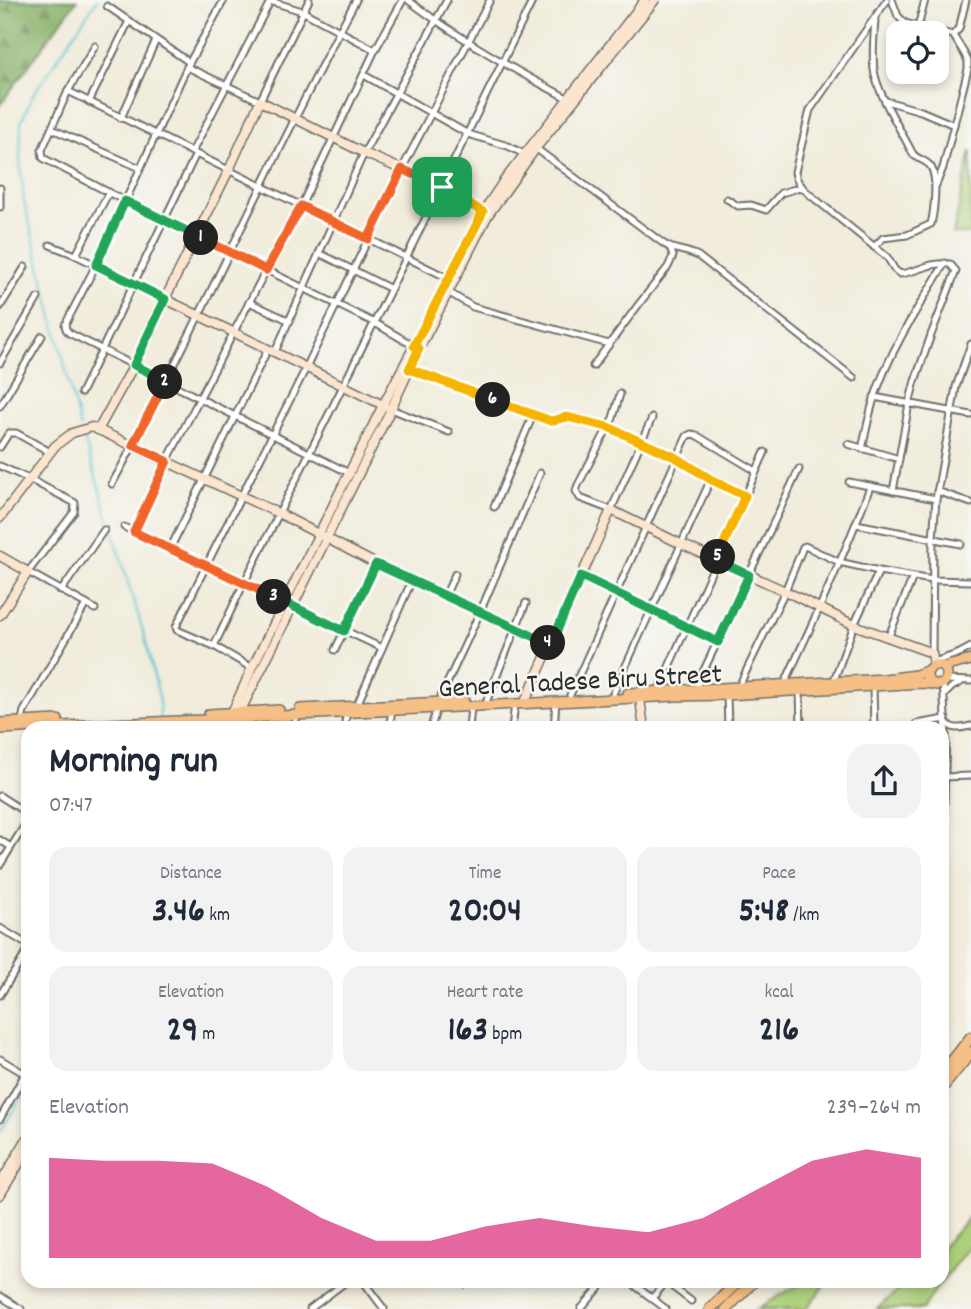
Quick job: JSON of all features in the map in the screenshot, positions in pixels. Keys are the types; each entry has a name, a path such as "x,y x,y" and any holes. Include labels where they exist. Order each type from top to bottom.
{"highway":[{"path":"949,1065 971,1037"},
{"path":"949,1079 971,1052"},
{"path":"710,1309 732,1288"},
{"path":"726,1309 747,1288"}],"main road":[{"name":"General Tadese Biru Street","path":"438,706 488,700 556,702 658,694 800,691 921,674 935,663 971,661"},
{"path":"942,681 947,672 935,663 929,679 942,681 971,661"},
{"name":"General Tadese Biru Street","path":"658,694 695,690 734,692 784,685 873,687 942,681"},
{"name":"General Tadese Biru Street","path":"232,720 351,708 471,706 570,695 639,695"},
{"name":"General Tadese Biru Street","path":"232,720 351,708"},
{"path":"156,721 172,718 232,720"},
{"path":"1,725 21,725"}],"street":[{"path":"224,0 188,64 96,265 65,325 69,333 353,475"},
{"path":"81,393 226,85 270,0 302,11 375,50"},
{"path":"95,428 134,365 309,0"},
{"path":"112,484 356,0"},
{"path":"134,532 167,461 301,206 375,50 403,0"},
{"path":"408,0 435,21 503,64 567,98"},
{"path":"170,548 235,416 290,321 364,153 447,0"},
{"path":"252,668 214,646 177,630 176,627 402,169 490,0"},
{"path":"214,646 533,0"},
{"path":"387,407 448,292 451,280 488,215 567,98 645,0"},
{"path":"232,720 483,212 524,154 534,147 655,0"},
{"path":"893,491 909,404 931,335 956,271 950,264 934,263 918,271 900,274 887,257 802,187 795,172 810,110 889,0 903,21"},
{"path":"920,21 925,0"},
{"path":"949,36 959,29 966,0"},
{"path":"107,6 188,64 226,85 364,153 442,187 483,212"},
{"path":"874,247 883,238 907,235 931,224 934,188 929,163 919,160 913,154 878,85 874,72 875,18"},
{"path":"89,102 129,21"},
{"path":"934,188 943,168 968,69 968,61 953,35"},
{"path":"121,118 156,40"},
{"path":"95,46 68,91 42,150 44,158 125,201 337,304 416,348"},
{"path":"364,75 468,134 508,146 524,154"},
{"path":"68,91 451,280"},
{"path":"886,101 921,111 954,125"},
{"path":"52,129 140,169"},
{"path":"534,147 670,248 698,256 855,378"},
{"path":"727,199 738,206 751,205 766,210 781,193 802,187"},
{"path":"0,188 0,207"},
{"path":"76,255 109,192"},
{"path":"50,245 76,255 387,407 449,432"},
{"path":"593,366 671,262 673,256 670,248"},
{"path":"319,253 391,289"},
{"path":"862,449 874,397 907,325 945,263"},
{"path":"0,307 3,297 25,267"},
{"path":"448,292 473,307 610,344"},
{"path":"0,363 38,298"},
{"path":"249,302 290,321"},
{"path":"0,406 42,336"},
{"path":"935,663 932,580 936,499 956,387 971,344"},
{"path":"409,369 551,421 567,417 608,427 677,458 710,479 745,496"},
{"path":"620,394 608,427 578,485 576,491 580,498 646,526 854,625 888,638 935,663 971,647"},
{"path":"874,397 971,415"},
{"path":"494,507 533,415"},
{"path":"515,721 652,418"},
{"path":"0,518 3,508 62,439 72,433 95,428 280,514 376,564 551,644"},
{"path":"0,447 9,433 16,433 50,452"},
{"path":"570,695 687,436 696,435 756,471"},
{"path":"848,444 899,459"},
{"path":"658,694 765,452"},
{"path":"0,466 75,503 75,508 0,615"},
{"path":"695,690 799,469"},
{"path":"433,721 540,473"},
{"path":"613,694 710,479"},
{"path":"849,482 936,499"},
{"path":"784,685 820,608 870,486"},
{"path":"937,491 971,503"},
{"path":"856,524 961,544"},
{"path":"124,527 382,648"},
{"path":"61,591 104,530"},
{"path":"730,721 734,692 785,591 803,547 811,547 839,562 880,571 932,580 971,581"},
{"path":"0,556 95,609"},
{"path":"335,650 376,564"},
{"path":"832,686 854,625 880,571"},
{"path":"445,596 455,574"},
{"path":"581,576 718,642"},
{"path":"888,638 913,577"},
{"path":"346,721 412,580"},
{"path":"488,700 526,603"},
{"path":"22,721 24,711 86,604"},
{"path":"232,720 252,668 289,604"},
{"path":"946,721 942,681 971,681"},
{"path":"944,695 964,681"},
{"path":"873,687 874,721"},
{"path":"800,691 801,721"},
{"path":"639,695 643,721"},
{"path":"555,721 556,702"},
{"path":"470,721 471,706"},
{"path":"390,721 393,708"},
{"path":"296,721 297,715"},
{"path":"949,724 952,728 971,726"},
{"path":"949,777 971,776"},
{"path":"0,796 21,810"},
{"path":"0,865 21,832"},
{"path":"0,841 11,848"},
{"path":"0,929 21,942"},
{"path":"0,995 21,960"},
{"path":"0,976 9,981"},
{"path":"0,1059 21,1068"},
{"path":"0,1117 21,1081"},
{"path":"0,1184 21,1149"},
{"path":"0,1195 21,1160"},
{"path":"310,1309 338,1288"},
{"path":"368,1288 384,1309"},
{"path":"581,1309 599,1288"},
{"path":"638,1288 666,1309"},
{"path":"652,1298 660,1288"},
{"path":"675,1288 691,1301"},
{"path":"0,1296 21,1309"}],"green space":[{"path":"0,0 77,0 0,105"},
{"path":"971,151 971,234 953,234"},
{"path":"971,1216 971,1244 949,1272 949,1240"},
{"path":"793,1288 822,1288 806,1309 757,1309"},
{"path":"900,1288 936,1288 923,1309 877,1309"}],"waterway":[{"path":"80,427 24,201 20,161 21,122 33,95 97,0"},
{"path":"82,432 144,634 159,697 160,720"},
{"path":"0,1132 21,1098"}],"route":[{"path":"402,169 442,187 483,212 414,346 419,349 409,369 540,418 551,421 567,417 608,427 677,458 710,479 745,496 716,560 749,575 718,642 581,576 551,644 376,564 344,631 134,532 167,461 133,445 166,381 134,365 165,299 96,265 125,201 266,270 301,206 368,239 402,169"}]}
